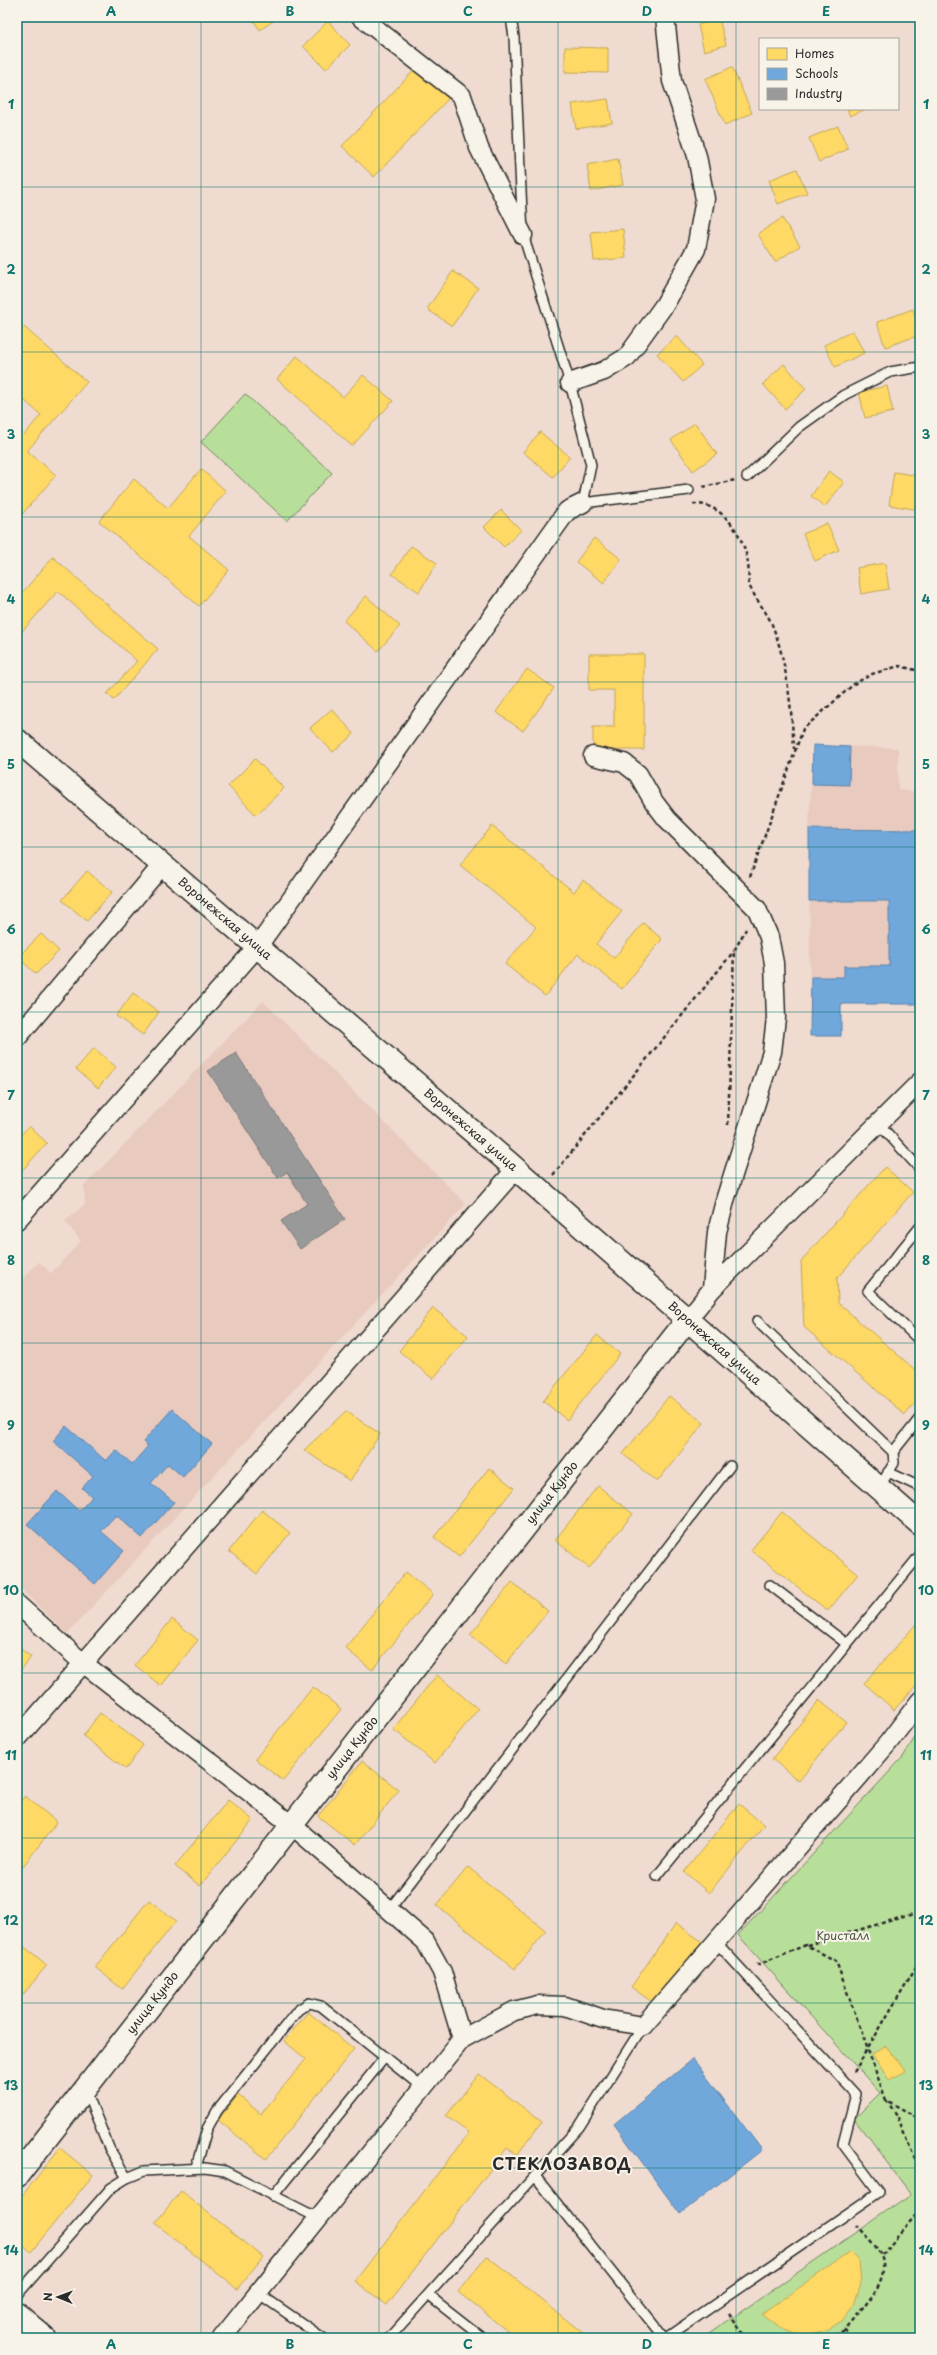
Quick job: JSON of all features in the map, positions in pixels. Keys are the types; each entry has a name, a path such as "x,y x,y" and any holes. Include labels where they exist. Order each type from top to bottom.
{"street":[{"path":"361,17 462,96 479,148 523,235"},
{"path":"570,383 604,371 627,357 665,304 696,249 705,199 697,156 672,81 665,17"},
{"path":"17,1220 258,946 567,511 583,503"},
{"name":"Воронежская улица","path":"17,740 164,864 688,1319 884,1480 920,1524"},
{"path":"594,756 624,763 638,774 654,802 667,819 708,862 757,909 769,937 774,963 776,1018 772,1052 735,1165 717,1232 712,1289"},
{"path":"17,1038 164,864"},
{"path":"688,1319 712,1289 920,1082"},
{"path":"17,1738 516,1169"},
{"name":"улица Кундо","path":"17,2176 293,1826 688,1319"},
{"path":"17,1604 82,1663 293,1826 425,1941 442,1972 462,2039"},
{"path":"222,2338 462,2039 514,2010 538,2005 565,2006 603,2020 643,2026 888,1743 920,1701"},
{"path":"17,2314 45,2338"}],"lane":[{"path":"512,17 523,235 570,383 592,465 583,503 689,490"},
{"path":"747,477 799,427 844,395 890,372 920,367"},
{"path":"879,1124 920,1169"},
{"path":"920,1227 868,1291 920,1340"},
{"path":"757,1322 893,1452 894,1464 884,1480 920,1487"},
{"path":"893,1452 920,1418"},
{"path":"389,1910 730,1466"},
{"path":"657,1876 920,1555"},
{"path":"770,1585 847,1644"},
{"path":"535,2176 665,2338 879,2192 843,2144 856,2094 716,1942"},
{"path":"196,2167 207,2129 217,2111 304,2005 315,2003 321,2006 423,2088"},
{"path":"389,2338 579,2127 643,2026"},
{"path":"273,2196 385,2057"},
{"path":"85,2090 110,2148 127,2178"},
{"path":"17,2295 111,2188 127,2178 154,2169 196,2167 225,2171 318,2218"},
{"path":"258,2293 323,2338"},
{"path":"428,2295 483,2338"}],"path":[{"path":"689,490 747,477"},
{"path":"687,505 703,504 720,513 737,530 748,562 750,585 768,614 783,654 791,697 794,749"},
{"path":"743,894 794,749 803,729 854,684 872,674 900,666 920,671"},
{"path":"557,1182 552,1177 734,951 757,909"},
{"path":"728,1126 734,951"},
{"path":"743,1971 806,1945 920,1912"},
{"path":"806,1945 836,1961 886,2100 897,2115 920,2172"},
{"path":"846,2084 920,1960"},
{"path":"886,2100 920,2118"},
{"path":"881,2256 920,2210"},
{"path":"828,2338 845,2330 875,2291 884,2274 881,2256 847,2214"},
{"path":"720,2301 747,2338"},
{"path":"845,2330 851,2338"}],"shaded area":[{"path":"813,745 898,748 898,790 920,792 920,1004 841,1004 841,1036 810,1036 809,829"},
{"path":"263,1001 466,1204 67,1634 17,1585 17,1446 20,1444 17,1440 17,1284 39,1262 51,1273 81,1241 65,1221 85,1204 84,1186"}],"green space":[{"path":"245,394 332,473 287,521 201,442"},
{"name":"Кристалл","path":"920,1729 920,2338 703,2338 911,2194 854,2119 880,2093 738,1935 903,1757"}],"building: Homes":[{"path":"251,17 279,17 260,30"},
{"path":"719,19 726,45 704,51 698,25"},
{"path":"328,21 350,45 326,69 303,46"},
{"path":"565,47 608,48 608,73 565,72"},
{"path":"418,66 450,97 374,177 342,146"},
{"path":"732,67 752,113 725,125 705,79"},
{"path":"608,99 612,123 576,129 572,104"},
{"path":"847,110 864,110 850,116"},
{"path":"838,126 848,149 819,162 809,138"},
{"path":"618,159 623,185 591,191 587,165"},
{"path":"797,169 807,193 778,204 769,180"},
{"path":"782,218 800,246 775,262 758,234"},
{"path":"623,229 626,258 594,261 591,232"},
{"path":"453,271 478,288 452,326 427,309"},
{"path":"913,309 920,335 885,347 877,322"},
{"path":"17,321 87,382 27,451 56,475 17,520 17,428 24,435 41,415 17,394"},
{"path":"853,331 864,353 835,367 824,345"},
{"path":"677,336 702,365 683,382 657,354"},
{"path":"297,356 343,397 363,375 393,401 352,446 277,379"},
{"path":"784,364 806,389 785,409 763,384"},
{"path":"887,386 893,412 865,418 859,392"},
{"path":"695,423 717,454 693,471 671,440"},
{"path":"540,432 570,457 553,477 523,452"},
{"path":"201,469 226,491 189,536 229,570 199,606 99,521 134,479 168,508"},
{"path":"829,471 844,482 825,507 811,496"},
{"path":"894,472 920,476 920,510 889,505"},
{"path":"501,510 521,530 504,547 484,527"},
{"path":"827,523 839,550 815,561 803,534"},
{"path":"594,538 621,559 604,583 576,562"},
{"path":"411,546 437,563 419,592 392,574"},
{"path":"53,557 158,649 114,700 107,694 137,661 58,591 17,637 17,589 22,593"},
{"path":"885,563 889,589 861,594 857,568"},
{"path":"366,596 400,626 378,651 344,621"},
{"path":"589,654 644,654 644,750 593,750 593,727 614,727 614,690 589,690"},
{"path":"527,669 554,688 523,731 496,712"},
{"path":"332,709 354,734 333,752 310,728"},
{"path":"255,759 284,788 256,815 228,786"},
{"path":"492,826 574,892 583,880 622,911 596,944 614,958 643,923 662,939 622,989 578,954 545,996 505,964 536,927 460,865"},
{"path":"87,871 112,892 87,921 62,900"},
{"path":"41,934 59,951 36,974 18,957"},
{"path":"133,993 159,1012 143,1035 116,1016"},
{"path":"94,1048 116,1067 98,1088 76,1069"},
{"path":"29,1126 47,1143 17,1176 17,1139"},
{"path":"885,1167 913,1192 837,1278 838,1303 920,1374 920,1398 905,1415 804,1327 801,1261"},
{"path":"433,1308 468,1336 433,1379 399,1351"},
{"path":"597,1335 620,1354 567,1420 543,1401"},
{"path":"669,1396 704,1423 657,1482 623,1454"},
{"path":"346,1411 380,1434 350,1481 304,1450"},
{"path":"489,1468 514,1488 459,1557 434,1537"},
{"path":"598,1486 633,1514 589,1568 555,1540"},
{"path":"262,1510 290,1533 257,1574 229,1551"},
{"path":"782,1512 858,1574 828,1611 751,1550"},
{"path":"406,1572 433,1594 372,1670 345,1648"},
{"path":"512,1582 548,1611 506,1664 470,1635"},
{"path":"172,1619 198,1640 161,1686 135,1665"},
{"path":"917,1623 920,1626 920,1681 894,1710 864,1683"},
{"path":"17,1646 31,1657 17,1675"},
{"path":"437,1675 478,1709 435,1763 393,1729"},
{"path":"313,1687 341,1709 283,1781 255,1759"},
{"path":"819,1700 846,1722 799,1781 772,1759"},
{"path":"100,1713 143,1745 126,1769 83,1736"},
{"path":"362,1761 399,1790 355,1845 318,1816"},
{"path":"25,1796 57,1822 17,1874 17,1806"},
{"path":"228,1800 253,1820 200,1886 175,1866"},
{"path":"739,1804 764,1825 709,1893 684,1872"},
{"path":"468,1867 546,1931 515,1969 437,1905"},
{"path":"149,1900 176,1921 122,1989 95,1967"},
{"path":"676,1923 704,1943 659,2007 631,1987"},
{"path":"22,1945 47,1965 17,2002 17,1951"},
{"path":"308,2012 354,2049 266,2159 218,2120 238,2095 261,2114 306,2059 284,2041"},
{"path":"886,2046 906,2071 889,2080 872,2054"},
{"path":"479,2074 542,2122 517,2155 507,2148 387,2305 355,2281 469,2133 446,2116"},
{"path":"60,2148 93,2175 31,2252 17,2241 17,2202"},
{"path":"181,2191 263,2257 237,2289 155,2223"},
{"path":"850,2252 859,2262 861,2283 854,2305 842,2321 826,2330 804,2336 779,2327 762,2314"},
{"path":"487,2256 589,2338 516,2338 458,2292"}],"building: Schools":[{"path":"813,745 850,747 849,785 812,784"},
{"path":"809,829 920,830 920,1004 841,1004 841,1036 810,1036 811,977 844,977 844,966 889,966 889,901 809,901"},
{"path":"172,1409 212,1444 183,1477 168,1464 151,1483 174,1502 142,1538 116,1515 101,1531 124,1551 95,1584 27,1524 57,1491 79,1511 92,1497 82,1488 93,1476 53,1441 66,1426 106,1461 116,1450 132,1464 148,1446 143,1442"},
{"path":"693,2059 762,2150 680,2214 614,2124"}],"building: Industry":[{"path":"236,1053 345,1219 300,1249 281,1221 307,1204 287,1172 278,1178 208,1071"}],"district":[{"name":"СТЕКЛОЗАВОД","path":"562,2164"}]}
